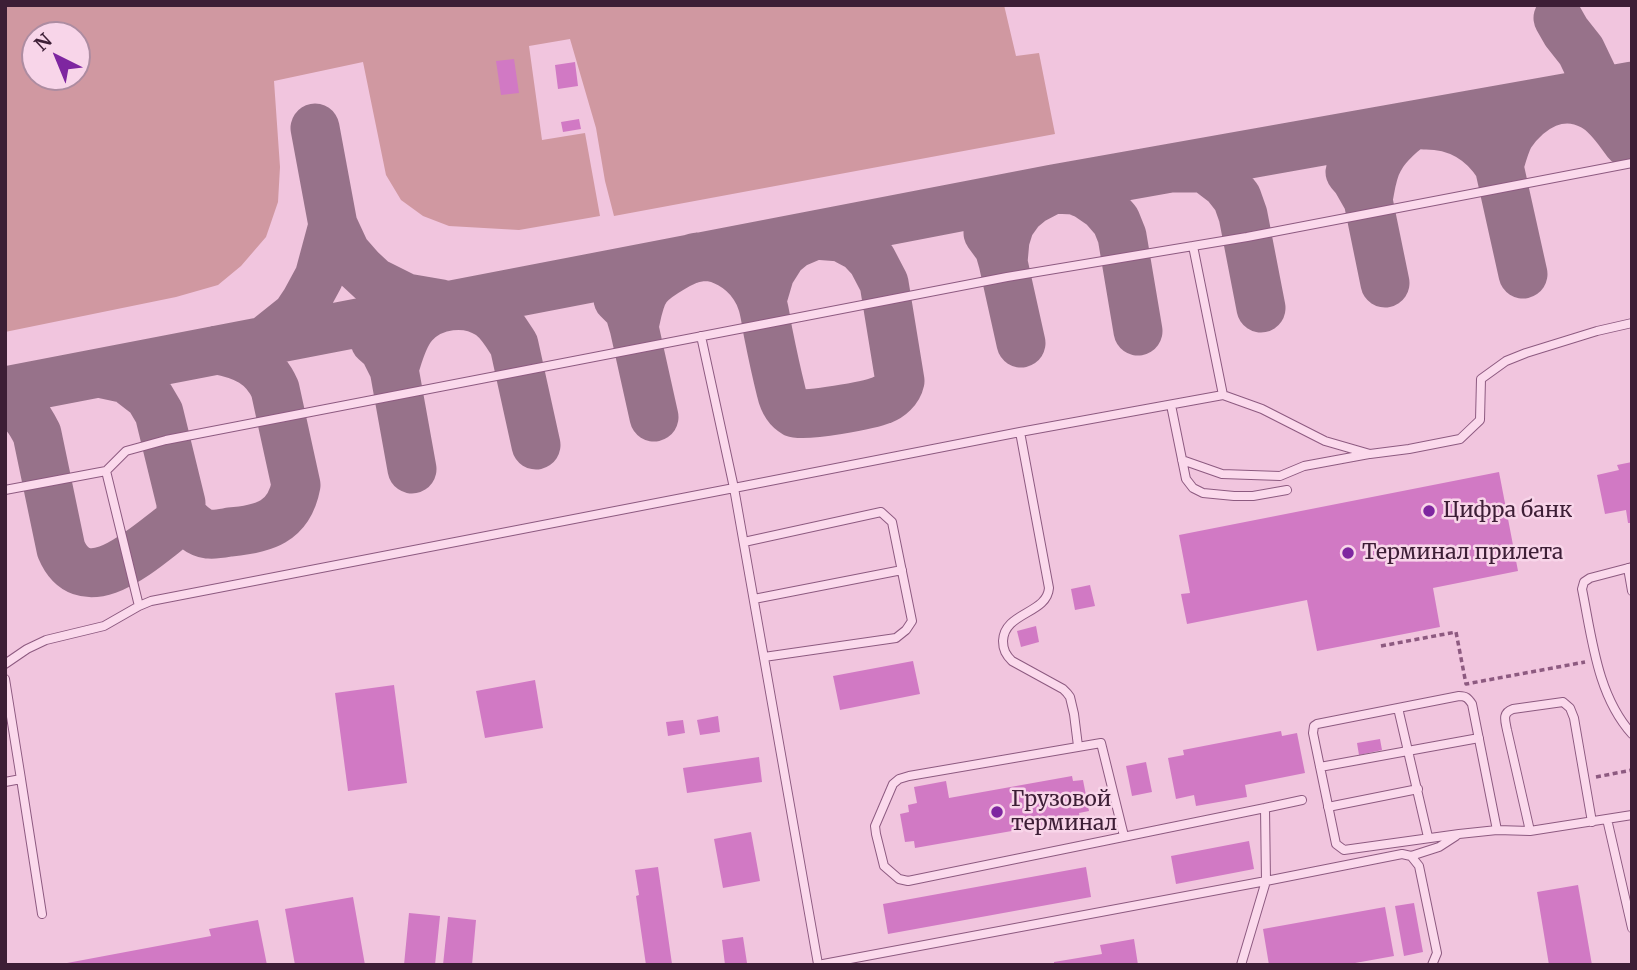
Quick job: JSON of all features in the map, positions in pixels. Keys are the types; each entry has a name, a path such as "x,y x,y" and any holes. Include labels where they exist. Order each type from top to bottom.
{"lane":[{"path":"5,491 106,471 126,451 166,440 1007,278 1194,246 1632,163"},
{"path":"1194,246 1223,395"},
{"path":"1182,460 1222,474 1280,476 1304,466 1460,439 1480,420 1481,379 1506,361 1540,348 1632,323"},
{"path":"701,336 734,488 818,965 1402,854 1411,856 1439,847 1459,834"},
{"path":"5,664 27,649 47,640 104,626 151,601 1223,395 1262,409 1325,441 1370,454"},
{"path":"1171,405 1186,479 1193,488 1202,493 1234,496 1253,496 1287,490"},
{"path":"1020,432 1048,582 1048,596 1010,624 1003,636 1004,647 1012,662 1063,689 1070,697 1078,746"},
{"path":"106,471 139,606"},
{"path":"744,542 881,512 892,522 912,621 896,638 764,657"},
{"path":"1632,590 1630,568 1590,578 1583,585 1597,660 1607,695 1616,713 1632,734"},
{"path":"754,599 902,570"},
{"path":"5,679 42,914"},
{"path":"1497,830 1472,704 1465,696 1317,723 1314,726 1313,733 1336,844 1343,850 1497,830 1530,831 1632,815"},
{"path":"1530,831 1505,717 1507,712 1513,709 1563,702 1567,704 1573,714 1592,822"},
{"path":"1398,708 1429,837"},
{"path":"1320,767 1479,738"},
{"path":"1124,836 1101,743 899,779 890,789 875,826 884,866 899,879 908,881 1302,800"},
{"path":"5,782 20,779"},
{"path":"1328,807 1418,789"},
{"path":"1241,965 1266,881 1265,808"},
{"path":"1607,819 1632,928"},
{"path":"1411,856 1419,866 1437,953 1432,965"}],"path":[{"path":"1381,646 1456,632 1465,684 1597,660"},
{"path":"1584,779 1632,769"}],"shaded area":[{"path":"5,5 1004,5 1016,56 1039,53 1055,134 614,216 596,128 570,39 529,46 542,140 585,133 600,216 519,230 449,226 423,216 401,200 386,175 363,62 274,81 280,167 278,202 266,237 241,266 218,285 176,297 5,332"}],"building":[{"path":"514,59 519,93 501,95 496,61"},
{"path":"575,62 578,86 558,89 555,65"},
{"path":"579,119 581,129 563,132 561,122"},
{"path":"1632,462 1632,523 1628,523 1626,510 1605,514 1597,475 1619,470 1617,465"},
{"name":"Терминал прилета","path":"1499,472 1518,571 1433,588 1440,627 1317,651 1307,600 1187,624 1181,594 1190,593 1179,535"},
{"path":"1090,585 1095,606 1075,610 1071,589"},
{"path":"1036,626 1039,642 1021,647 1017,631"},
{"path":"913,661 920,694 840,710 833,676"},
{"path":"535,680 543,728 485,738 476,691"},
{"path":"394,685 407,783 348,791 335,693"},
{"path":"718,716 720,732 700,735 697,720"},
{"path":"683,720 685,733 668,736 666,722"},
{"path":"1281,731 1282,736 1297,733 1305,773 1245,785 1247,797 1196,806 1194,795 1176,799 1168,758 1184,755 1183,750"},
{"path":"1380,739 1382,750 1359,755 1357,743"},
{"path":"759,757 762,782 687,793 683,768"},
{"path":"1146,762 1152,792 1132,796 1126,766"},
{"name":"Грузовой терминал","path":"1072,776 1073,781 1083,780 1089,811 1079,813 1080,819 915,848 914,841 905,842 900,814 909,812 908,805 917,803 914,787 946,781 949,798"},
{"path":"751,832 760,881 723,888 714,839"},
{"path":"1249,841 1254,869 1176,884 1171,856"},
{"path":"658,867 672,964 646,965 635,870"},
{"path":"1086,867 1091,897 888,934 883,904"},
{"path":"1578,885 1592,965 1549,965 1537,892"},
{"path":"353,897 365,965 295,965 285,909"},
{"path":"1414,903 1423,952 1404,956 1395,906"},
{"path":"1385,907 1394,956 1344,965 1269,965 1263,929"},
{"path":"409,913 440,916 435,965 404,965"},
{"path":"448,917 476,920 472,965 443,965"},
{"path":"258,920 267,965 67,965 211,936 209,929"},
{"path":"743,937 747,963 725,965 722,940"},
{"path":"1134,939 1138,965 1054,965 1054,962 1102,954 1100,945"}],"taxiway":[{"path":"1499,166 1510,135 1526,116 1547,103 1558,100 1581,101 1598,109 1608,117 1627,142 1581,51 1558,18"},
{"path":"5,391 1053,189 1632,86"},
{"path":"1368,200 1377,163 1406,130 1415,125 1438,126 1468,135 1485,148 1499,166 1523,274"},
{"path":"266,340 296,316 306,301 319,277 333,225 315,128"},
{"path":"1173,168 1205,168 1226,184 1237,198 1243,215 1261,308"},
{"path":"1350,172 1368,200 1385,283"},
{"path":"1003,262 1010,224 1032,200 1053,189 1074,190 1087,195 1103,206 1116,221 1122,236 1138,331"},
{"path":"333,225 346,253 374,282 406,298 441,304"},
{"path":"988,233 999,248 1021,343"},
{"path":"634,327 642,295 652,282 672,268 699,257 723,260 749,280 760,297 782,394 785,404 792,411 801,414 838,410 885,399 893,393 900,381 884,283 872,260 860,247 841,237 815,235 794,244 782,254 770,273 762,300"},
{"path":"618,299 629,310 654,417"},
{"path":"394,369 407,334 421,317 450,306 481,310 497,321 514,345 536,445"},
{"path":"375,341 384,349 394,369 412,469"},
{"path":"181,515 197,529 208,534 254,529 273,521 288,508 296,485 275,389 270,380 252,362 217,350"},
{"path":"5,401 24,414 37,434 61,549 72,565 85,572 100,572 133,556 176,524 181,515 181,503 159,413 149,396 127,379 99,373"}],"place":[{"name":"Цифра банк","path":"1429,511"},
{"name":"Терминал прилета","path":"1348,553"},
{"name":"Грузовой терминал","path":"997,812"}]}
